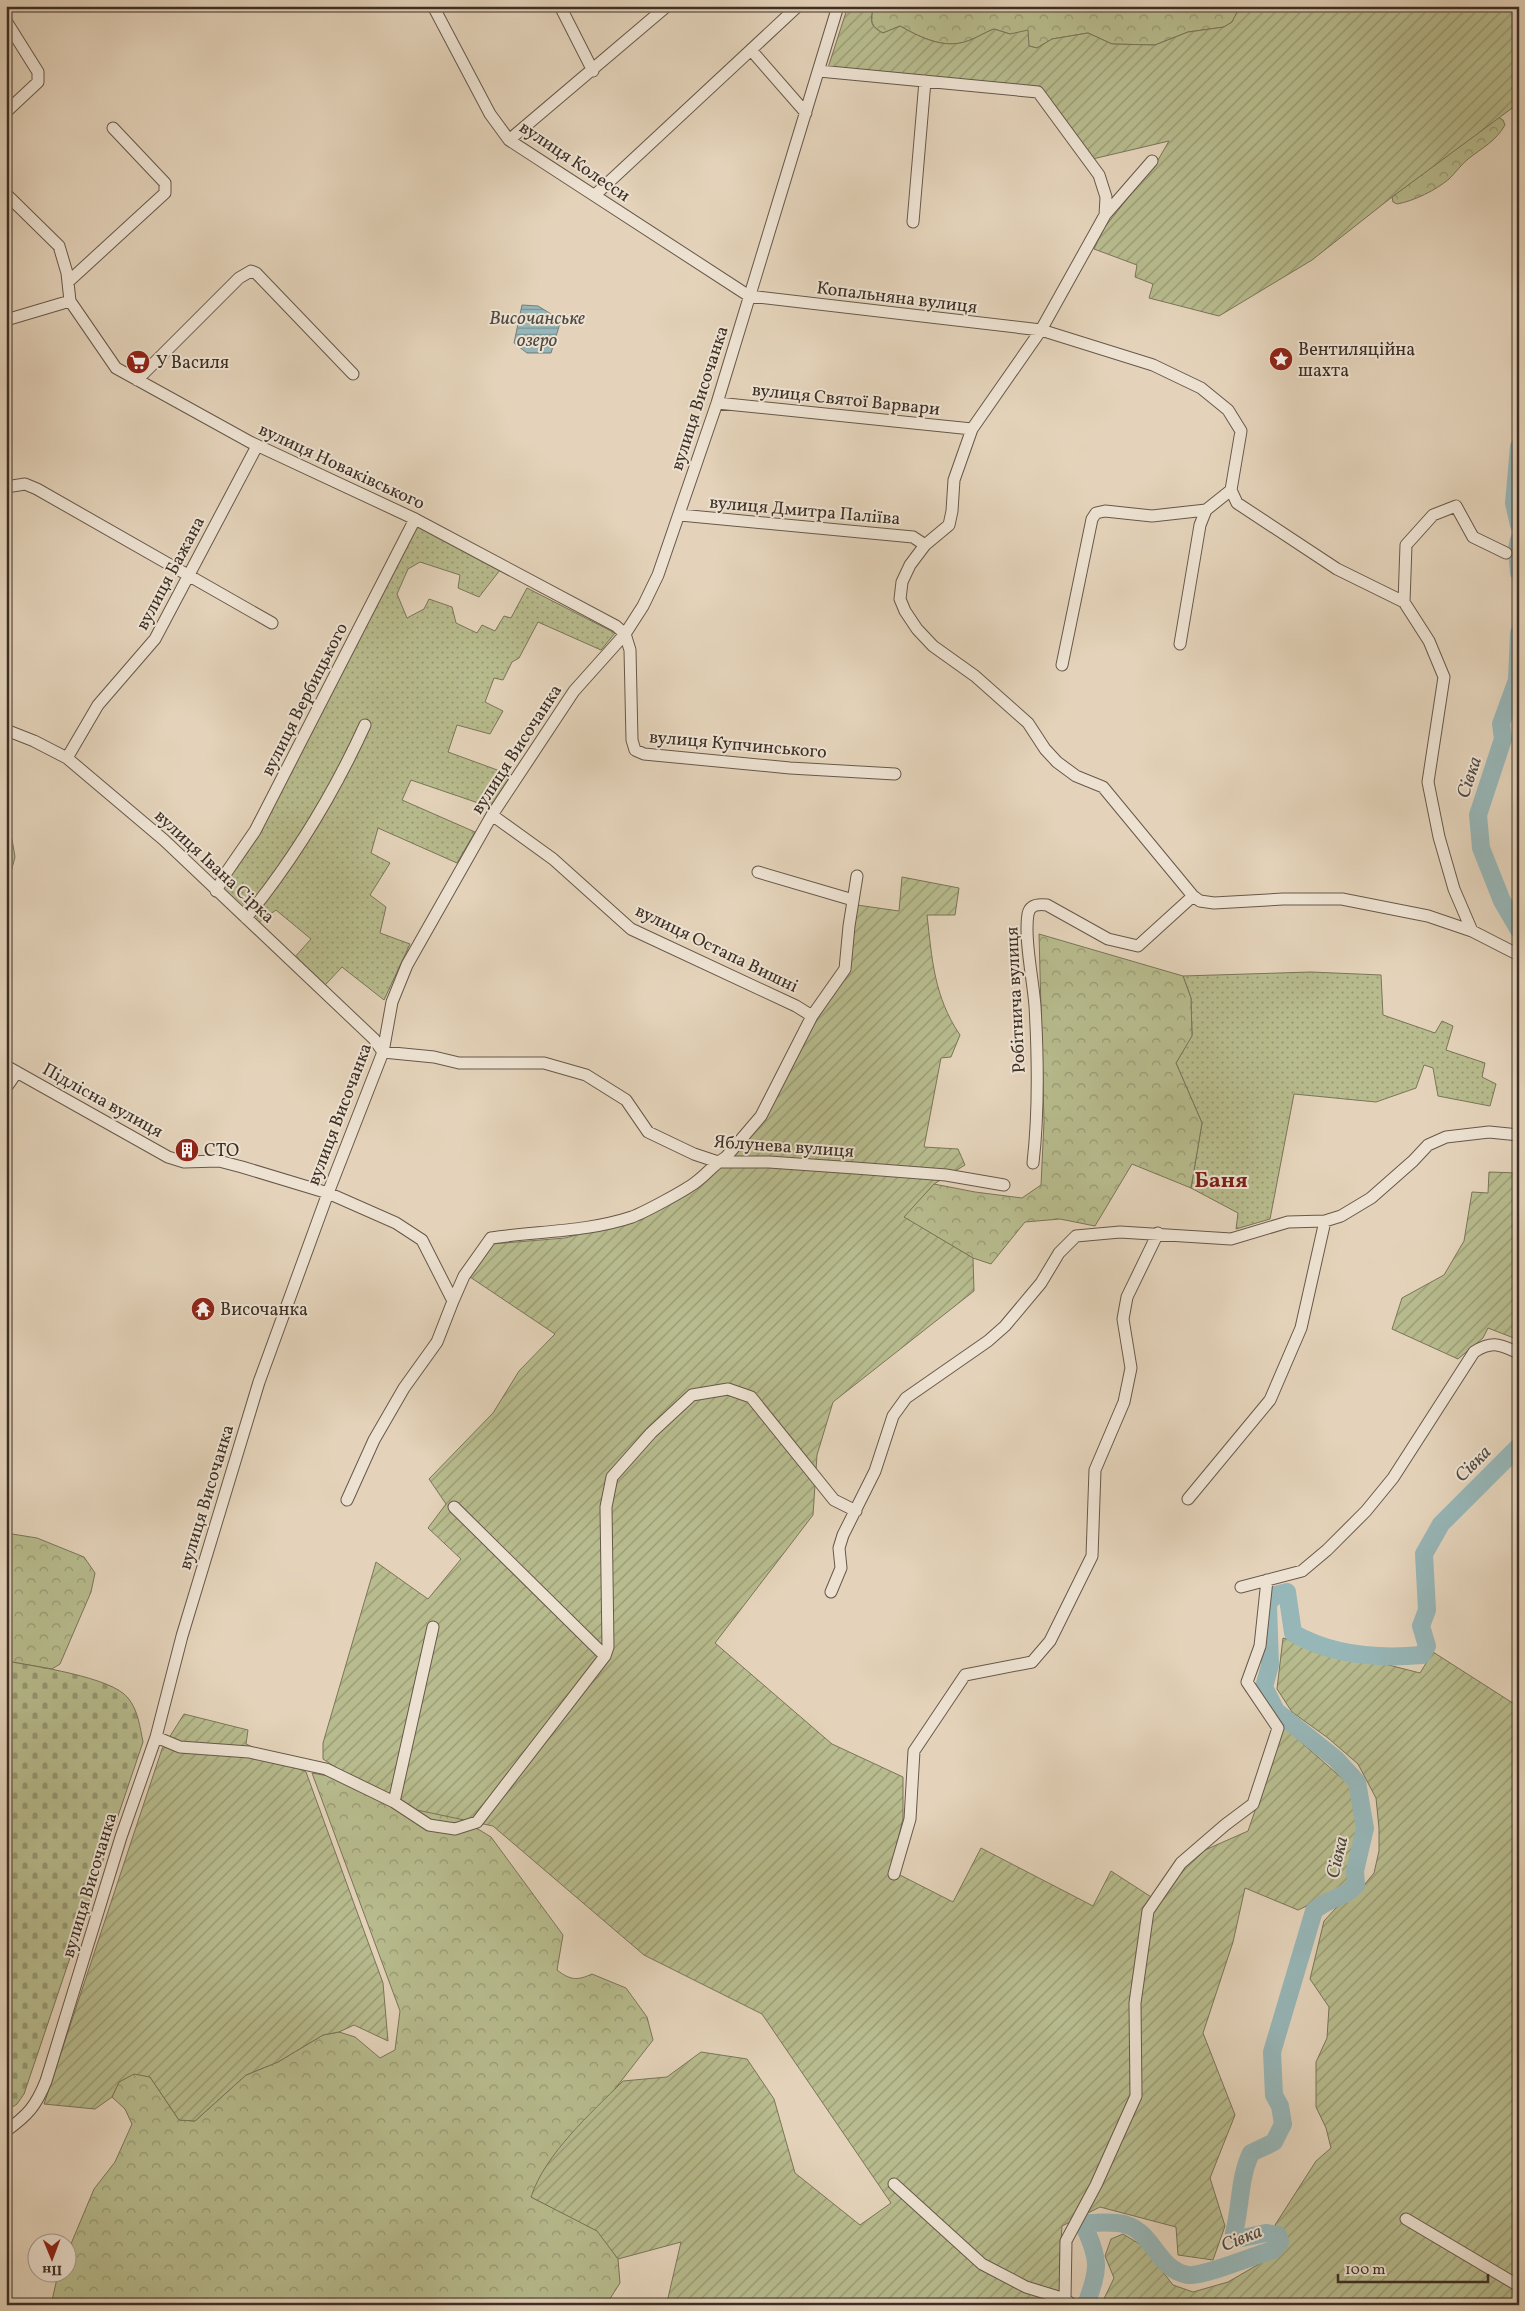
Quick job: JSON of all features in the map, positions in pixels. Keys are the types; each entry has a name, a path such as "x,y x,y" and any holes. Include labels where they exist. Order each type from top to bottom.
{"street":[{"name":"вулиця Колесси","path":"433,6 490,114 509,140 749,296"},
{"path":"560,6 593,71"},
{"path":"509,140 668,6"},
{"path":"595,195 798,6"},
{"name":"вулиця Височанка","path":"6,2132 20,2121 36,2104 46,2081 121,1837 156,1737 182,1636 258,1382 383,1052 392,1002 407,965 492,815 574,691 625,634 643,606 658,574 680,515 717,403 838,6"},
{"path":"6,21 38,72 38,82 6,112"},
{"path":"751,50 806,113"},
{"path":"819,71 1038,92 1099,175 1106,197 1105,215"},
{"path":"912,222 925,81"},
{"path":"68,282 165,193 165,183 113,128"},
{"path":"1152,161 1105,215 1040,330 972,429 954,480 952,512 949,525 924,545 902,582 900,598 905,612 917,629 933,646 975,676 1028,723 1045,749 1057,762 1076,776 1103,787 1193,896 1200,901 1214,903 1283,899 1342,899 1428,916 1472,931 1519,955"},
{"path":"6,194 59,246 68,282 70,301 6,320"},
{"path":"137,380 239,278 251,271 256,273 353,374"},
{"name":"Копальняна вулиця","path":"749,296 1040,330 1153,365 1201,388 1228,410 1241,431 1231,490"},
{"name":"вулиця Новаківського","path":"70,301 116,368 257,446 416,520 616,626 625,634"},
{"name":"вулиця Святої Варвари","path":"717,403 972,429"},
{"name":"вулиця Бажана","path":"67,758 98,705 155,639 257,446"},
{"path":"6,487 25,484 37,489 272,623"},
{"path":"1180,644 1200,525 1206,510 1231,490 1237,504 1337,569 1404,602 1429,641 1444,677 1428,782 1439,837 1454,889 1472,931"},
{"path":"1404,602 1406,545 1433,515 1456,506 1473,537 1506,553"},
{"path":"1062,665 1092,519 1096,514 1105,512 1152,516 1206,510"},
{"name":"вулиця Дмитра Паліїва","path":"680,515 913,537 924,545"},
{"name":"вулиця Вербицького","path":"216,891 255,831 416,520"},
{"name":"вулиця Купчинського","path":"625,634 630,650 632,740 635,750 644,754 790,768 895,774"},
{"path":"246,918 312,827 340,777 365,725"},
{"name":"вулиця Івана Сірка","path":"6,730 34,741 67,758 164,840 374,1039 383,1052"},
{"name":"вулиця Остапа Вишні","path":"492,815 553,860 632,929 796,1006 812,1016"},
{"path":"758,872 853,900"},
{"path":"347,1500 374,1440 404,1388 437,1342 464,1276 491,1238 528,1232 570,1231 632,1216 695,1183 726,1157 761,1116 812,1016 845,969 857,876"},
{"name":"Робітнича вулиця","path":"1034,1163 1038,1128 1035,1006 1028,913 1031,907 1038,904 1046,905 1108,939 1138,946 1193,896"},
{"name":"Яблунева вулиця","path":"383,1052 434,1057 459,1063 544,1063 586,1075 626,1100 648,1132 694,1154 718,1162 769,1162 946,1175 1004,1185"},
{"name":"Підлісна вулиця","path":"6,1066 168,1157 184,1162 219,1161 328,1193 396,1223 422,1240 453,1301"},
{"path":"6,1088 17,1072"},
{"path":"831,1592 841,1568 839,1548 843,1535 875,1471 893,1416 906,1398 988,1341 1005,1326 1041,1283 1059,1253 1076,1236 1120,1232 1231,1239 1288,1222 1325,1221 1341,1216 1370,1198 1414,1162 1428,1145 1434,1142 1446,1137 1489,1132 1519,1135"},
{"path":"1188,1499 1270,1400 1301,1328 1325,1221"},
{"path":"894,1874 910,1819 914,1751 965,1675 1032,1662 1050,1641 1092,1556 1095,1470 1124,1402 1131,1368 1123,1319 1127,1297 1158,1233"},
{"path":"1242,1588 1302,1571 1327,1550 1366,1510 1393,1478 1474,1352 1484,1346 1501,1344 1519,1353"},
{"path":"156,1737 180,1747 249,1752 326,1770 394,1802 430,1825 454,1828 477,1822 605,1656 608,1647 606,1507 612,1477 652,1433 692,1395 728,1388 751,1398 834,1500 856,1511"},
{"path":"454,1507 605,1656"},
{"path":"894,2184 982,2264 1026,2287 1068,2302 1066,2241 1096,2186 1136,2096 1135,2003 1148,1911 1180,1863 1253,1804 1278,1728 1247,1682 1260,1646 1267,1580"},
{"path":"394,1802 433,1627"},
{"path":"1406,2219 1519,2286"}],"green space":[{"path":"848,6 874,6 872,15 873,25 883,33 900,26 929,40 952,44 969,41 994,29 1010,34 1028,30 1029,46 1037,48 1052,39 1088,33 1112,44 1155,45 1188,32 1224,27 1232,22 1240,6 1519,6 1519,103 1392,197 1312,260 1219,316 1149,298 1153,284 1135,277 1137,265 1094,249 1104,228 1158,160 1169,141 1084,161 1035,93 826,74"},
{"path":"874,6 1240,7 1232,22 1224,27 1188,32 1155,45 1112,44 1088,33 1052,39 1037,48 1029,46 1010,34 994,29 969,41 953,44 929,40 900,26 883,33 872,22"},
{"path":"1498,117 1503,120 1505,125 1501,131 1488,144 1465,161 1449,179 1417,198 1404,203 1397,204 1393,202 1392,197"},
{"path":"409,521 500,570 479,597 458,588 460,575 420,562 408,569 397,594 407,618 424,609 429,599 452,607 456,623 477,633 482,625 495,631 504,616 511,618 527,588 615,633 601,650 538,622 519,658 512,662 503,680 494,678 485,702 503,711 490,734 457,725 448,752 511,775 490,807 411,780 402,800 475,832 457,863 378,828 371,853 390,863 370,895 386,907 380,933 410,944 384,1000 342,967 325,985 294,958 311,939 276,910 258,923 221,889"},
{"path":"6,837 12,839 15,857 6,891"},
{"path":"902,877 959,888 955,915 927,915 939,992 951,1021 960,1035 951,1057 941,1058 924,1147 958,1149 965,1165 934,1184 904,1217 973,1258 974,1291 833,1402 817,1455 813,1515 715,1643 832,1744 903,1777 903,1819 891,1867 892,1871 953,1902 981,1848 1093,1906 1111,1871 1159,1902 1175,1879 1205,1850 1248,1831 1284,1727 1353,1788 1358,1839 1346,1888 1298,1910 1245,1888 1233,1942 1203,2033 1235,2115 1210,2178 1225,2226 1213,2260 1178,2255 1176,2227 1100,2207 1062,2226 1060,2258 1062,2305 662,2305 668,2298 681,2242 618,2259 597,2231 531,2197 547,2165 558,2150 584,2120 623,2081 667,2077 701,2052 747,2059 774,2099 795,2173 860,2225 891,2203 762,2014 644,1955 493,1826 393,1805 323,1759 323,1743 376,1562 428,1599 461,1559 428,1528 446,1504 429,1479 493,1413 519,1371 555,1334 467,1275 492,1244 565,1238 633,1220 718,1170 748,1141 814,1024 849,969 857,905 899,911"},
{"path":"1039,934 1183,976 1191,998 1192,1036 1176,1063 1202,1123 1191,1188 1132,1164 1095,1226 1060,1219 1025,1222 991,1264 973,1258 903,1217 934,1184 1022,1198 1041,1185 1044,1122"},
{"path":"1311,972 1381,975 1383,1015 1435,1033 1442,1021 1453,1026 1446,1050 1485,1063 1482,1077 1496,1084 1490,1106 1438,1096 1433,1068 1424,1065 1416,1088 1376,1102 1294,1094 1270,1219 1236,1229 1238,1213 1191,1188 1202,1123 1176,1063 1192,1035 1191,998 1183,976"},
{"path":"1489,1172 1519,1173 1519,1340 1488,1328 1483,1338 1458,1359 1392,1329 1402,1298 1444,1275 1464,1241 1472,1192 1488,1193"},
{"path":"6,1533 37,1538 84,1557 95,1573 91,1592 60,1664 52,1669 6,1661"},
{"path":"1283,1638 1420,1673 1433,1652 1519,1707 1519,2305 1101,2305 1114,2278 1105,2256 1111,2239 1123,2234 1143,2246 1173,2285 1193,2292 1228,2282 1282,2251 1287,2238 1275,2225 1316,2161 1331,2148 1326,2128 1316,2107 1316,2062 1327,2038 1329,2007 1310,1979 1324,1921 1336,1908 1356,1895 1374,1873 1379,1851 1379,1828 1376,1798 1358,1764 1328,1738 1292,1712 1277,1689"},
{"path":"6,1661 89,1678 119,1691 128,1698 134,1708 143,1742 24,2094 17,2104 6,2111"},
{"path":"184,1714 248,1730 246,1744 306,1772 383,1983 388,2041 354,2025 339,2032 323,2035 278,2062 246,2075 195,2121 179,2120 150,2077 134,2074 119,2082 112,2097 95,2109 44,2104 162,1749"},
{"path":"312,1773 339,1778 460,1818 491,1837 563,1935 557,1970 566,1976 574,1978 582,1978 592,1974 626,1988 647,2017 653,2040 531,2197 598,2231 618,2259 620,2283 606,2305 51,2305 56,2284 78,2284 78,2234 75,2234 94,2189 115,2162 132,2124 125,2109 112,2097 119,2082 134,2073 150,2077 179,2120 195,2121 246,2075 278,2062 323,2035 339,2032 355,2037 380,2058 395,2050 400,2011"}],"water":[{"name":"Височанське озеро","path":"522,305 538,306 561,320 551,353 527,353 514,343"}],"waterway":[{"name":"Сівка","path":"1519,447 1514,503 1519,525"},
{"name":"Сівка","path":"1519,540 1517,549 1519,573"},
{"name":"Сівка","path":"1519,633 1517,680 1501,724 1503,739 1478,815 1481,848 1502,901 1519,930"},
{"name":"Сівка","path":"1086,2305 1096,2266 1094,2250 1085,2228 1088,2223 1108,2222 1127,2225 1144,2236 1170,2266 1178,2272 1188,2275 1205,2273 1273,2250 1280,2242 1278,2235 1266,2233 1242,2238 1234,2233 1244,2172 1251,2153 1274,2142 1283,2124 1280,2106 1274,2095 1272,2052 1314,1911 1325,1903 1351,1890 1356,1885 1355,1871 1365,1828 1357,1782 1336,1759 1276,1711 1264,1687 1270,1665 1268,1604 1275,1595 1287,1592 1293,1633 1324,1647 1372,1656 1422,1655 1427,1646 1421,1626 1427,1610 1424,1554 1441,1524 1519,1446"}],"place":[{"name":"Вентиляційна шахта","path":"1281,359"},
{"name":"У Василя","path":"138,362"},
{"name":"СТО","path":"187,1150"},
{"name":"Височанка","path":"203,1309"}],"district":[{"name":"Баня","path":"1221,1179"}]}
